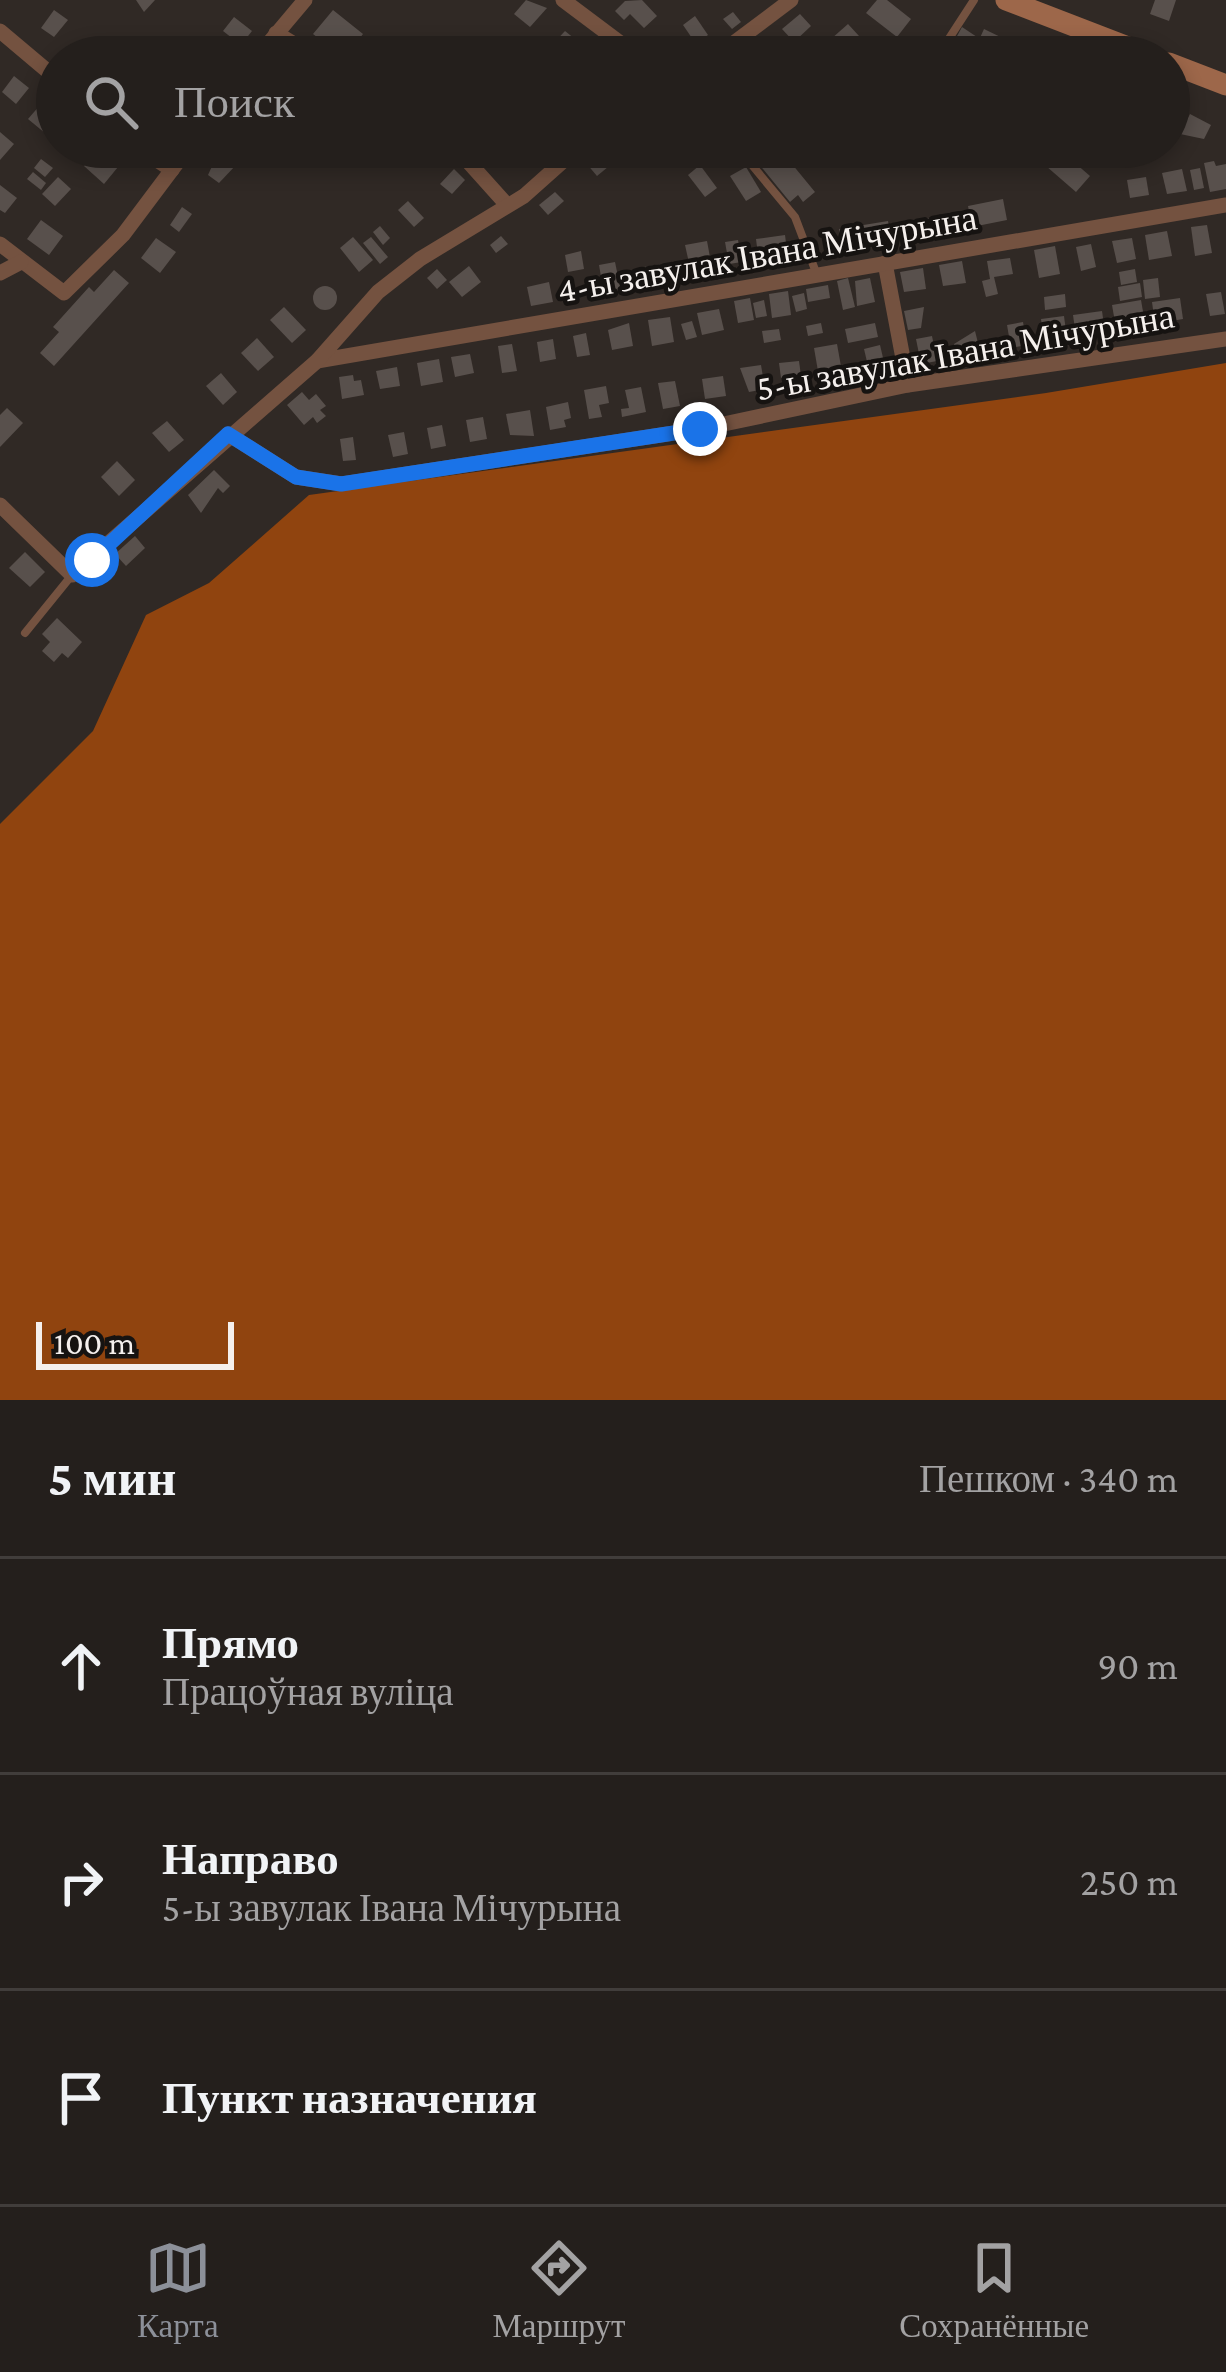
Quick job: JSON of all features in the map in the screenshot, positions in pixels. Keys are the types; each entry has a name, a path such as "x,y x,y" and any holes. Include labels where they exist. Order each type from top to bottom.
{"street":[{"path":"274,36 305,0"},
{"path":"563,0 611,36"},
{"path":"743,36 791,0"},
{"path":"1006,0 1099,36"},
{"path":"0,31 36,62"},
{"path":"276,33 281,36"},
{"path":"1190,71 1226,85"},
{"path":"0,244 64,293 77,285 172,170 169,168"},
{"path":"474,168 507,205"},
{"path":"0,505 72,575 317,361 340,333 420,259 507,205 553,168"},
{"name":"4-ы завулак Івана Мічурына","path":"317,361 1226,205"},
{"path":"0,273 21,262"},
{"path":"886,263 908,385"},
{"path":"340,333 350,356"},
{"name":"5-ы завулак Івана Мічурына","path":"228,434 296,477 341,484 700,429 908,385 1226,338"}],"lane":[{"path":"951,36 974,0"},
{"path":"753,168 794,217 817,275"},
{"path":"25,633 72,575"}],"shaded area":[{"path":"1226,363 1226,1400 0,1400 0,824 93,731 146,615 209,583 309,495 1046,393"}],"building":[{"path":"136,0 155,0 144,12"},
{"path":"526,0 547,8 530,27 514,14"},
{"path":"642,0 657,16 644,28 630,14 624,20 615,11 625,1"},
{"path":"877,0 887,0 911,19 896,36 866,13"},
{"path":"1155,0 1176,0 1169,21 1150,14"},
{"path":"54,10 68,20 55,36 41,28"},
{"path":"333,10 363,34 316,36"},
{"path":"733,12 741,22 732,29 723,19"},
{"path":"800,14 811,26 800,36 788,36 782,29"},
{"path":"695,16 708,35 691,36 683,25"},
{"path":"234,17 252,31 248,36 229,36 223,31"},
{"path":"848,24 859,36 834,36"},
{"path":"14,76 29,88 16,104 2,92"},
{"path":"1190,114 1211,125 1204,139 1190,136"},
{"path":"0,132 14,144 0,160"},
{"path":"1214,161 1216,166 1226,164 1226,189 1210,192 1204,163"},
{"path":"86,168 117,168 104,184"},
{"path":"211,168 233,168 219,183 208,175"},
{"path":"702,168 717,188 705,197 688,175"},
{"path":"747,168 761,192 746,201 730,176"},
{"path":"762,168 795,168 815,192 803,202 798,195 790,202"},
{"path":"1048,168 1081,168 1090,176 1076,192"},
{"path":"1200,168 1204,188 1194,190 1190,170"},
{"path":"454,169 465,180 452,194 440,184"},
{"path":"1182,169 1187,191 1167,194 1162,173"},
{"path":"33,172 46,183 41,190 27,179"},
{"path":"58,177 71,189 55,206 42,194"},
{"path":"1146,177 1149,195 1130,198 1127,180"},
{"path":"0,185 17,198 5,213 0,210"},
{"path":"555,192 564,201 548,215 539,205"},
{"path":"1003,199 1007,220 972,227 968,206"},
{"path":"408,201 424,218 414,227 398,210"},
{"path":"182,207 192,214 179,232 170,225"},
{"path":"945,216 947,231 904,237 902,222"},
{"path":"41,220 63,236 49,255 27,239"},
{"path":"888,221 891,239 841,246 839,229"},
{"path":"1207,225 1212,253 1195,256 1191,227"},
{"path":"380,226 390,238 383,245 373,232"},
{"path":"1167,231 1172,256 1149,260 1145,235"},
{"path":"785,235 788,258 759,262 756,239"},
{"path":"501,236 508,244 496,253 490,245"},
{"path":"353,237 373,260 359,272 340,248"},
{"path":"371,237 388,257 380,264 363,243"},
{"path":"156,238 176,252 160,273 141,258"},
{"path":"1132,238 1136,259 1117,263 1112,241"},
{"path":"738,240 742,262 729,264 725,242"},
{"path":"707,241 712,268 691,272 685,245"},
{"path":"1091,244 1096,267 1081,271 1076,247"},
{"path":"1055,246 1060,274 1039,278 1034,250"},
{"path":"581,251 584,269 568,272 565,255"},
{"path":"1010,258 1013,274 994,277 998,294 986,297 982,281 990,279 987,261"},
{"path":"962,261 966,283 943,286 939,265"},
{"path":"615,262 621,291 604,294 599,265"},
{"path":"660,264 664,284 643,288 639,268"},
{"path":"469,266 481,282 462,297 449,282"},
{"path":"923,268 926,289 904,292 900,272"},
{"path":"437,269 447,280 437,289 427,278"},
{"path":"1135,269 1137,282 1121,285 1119,272"},
{"path":"114,270 129,283 54,366 40,353 59,332 53,327 89,287 94,292"},
{"path":"848,278 855,307 843,310 837,281"},
{"path":"870,278 875,302 857,306 855,281"},
{"path":"1158,278 1160,297 1145,299 1143,280"},
{"path":"549,282 553,302 531,306 527,287"},
{"path":"1140,283 1142,297 1120,301 1118,287"},
{"path":"828,285 830,298 808,302 806,289"},
{"path":"325,286 337,298 325,310 313,298"},
{"path":"788,291 791,315 772,318 769,294"},
{"path":"1221,292 1225,314 1210,316 1206,294"},
{"path":"804,293 807,309 796,312 792,296"},
{"path":"1065,294 1066,307 1045,310 1044,297"},
{"path":"750,298 754,320 738,323 734,301"},
{"path":"1180,298 1183,319 1155,324 1152,302"},
{"path":"764,300 767,316 756,318 753,303"},
{"path":"1141,300 1145,323 1116,328 1112,305"},
{"path":"284,307 306,330 292,343 270,320"},
{"path":"924,307 921,328 908,330 904,311"},
{"path":"719,309 724,330 702,335 697,313"},
{"path":"1102,311 1105,332 1076,336 1073,315"},
{"path":"1064,316 1067,339 1044,342 1041,319"},
{"path":"670,317 674,342 652,346 648,320"},
{"path":"692,321 697,337 686,340 681,324"},
{"path":"1023,322 1027,345 1011,348 1007,325"},
{"path":"629,323 633,346 612,350 608,330"},
{"path":"821,323 823,333 808,336 806,326"},
{"path":"875,323 878,337 848,343 845,329"},
{"path":"779,329 781,340 764,343 762,331"},
{"path":"975,331 980,351 956,356 954,344"},
{"path":"586,333 590,355 577,357 573,336"},
{"path":"932,336 937,361 921,364 916,339"},
{"path":"257,338 274,357 258,371 241,353"},
{"path":"553,339 556,359 540,362 537,342"},
{"path":"512,344 517,371 502,373 498,346"},
{"path":"837,344 842,372 819,377 814,348"},
{"path":"880,345 884,362 868,366 864,349"},
{"path":"470,354 474,373 455,377 451,357"},
{"path":"439,359 443,382 421,386 417,363"},
{"path":"799,361 801,376 781,378 779,363"},
{"path":"761,365 765,389 749,392 740,368"},
{"path":"397,367 400,386 380,389 376,371"},
{"path":"221,373 237,392 223,405 206,386"},
{"path":"353,375 354,381 361,380 364,395 342,399 339,377"},
{"path":"723,376 726,396 705,399 702,379"},
{"path":"675,381 680,406 663,409 658,383"},
{"path":"606,386 609,403 599,405 602,417 589,419 584,390"},
{"path":"641,387 646,412 622,417 621,409 629,408 625,390"},
{"path":"302,392 309,400 316,394 326,406 320,410 326,416 317,423 313,417 304,425 287,405"},
{"path":"568,402 571,418 564,420 566,427 550,430 546,407"},
{"path":"7,408 23,423 0,447 0,415"},
{"path":"530,410 534,436 510,435 506,414"},
{"path":"483,417 487,439 470,442 466,420"},
{"path":"167,421 184,440 169,452 152,433"},
{"path":"442,425 446,446 431,449 427,428"},
{"path":"404,432 408,454 393,457 388,435"},
{"path":"353,437 356,460 343,461 340,439"},
{"path":"117,461 135,480 119,496 101,477"},
{"path":"214,470 230,486 223,493 218,488 201,513 188,495"},
{"path":"135,536 145,548 126,566 115,554"},
{"path":"25,552 45,572 30,587 9,568"},
{"path":"57,618 82,642 68,658 62,653 54,662 42,651 50,642 42,634"}],"route":[{"path":"92,560 228,434 296,477 341,484 700,429"}]}
